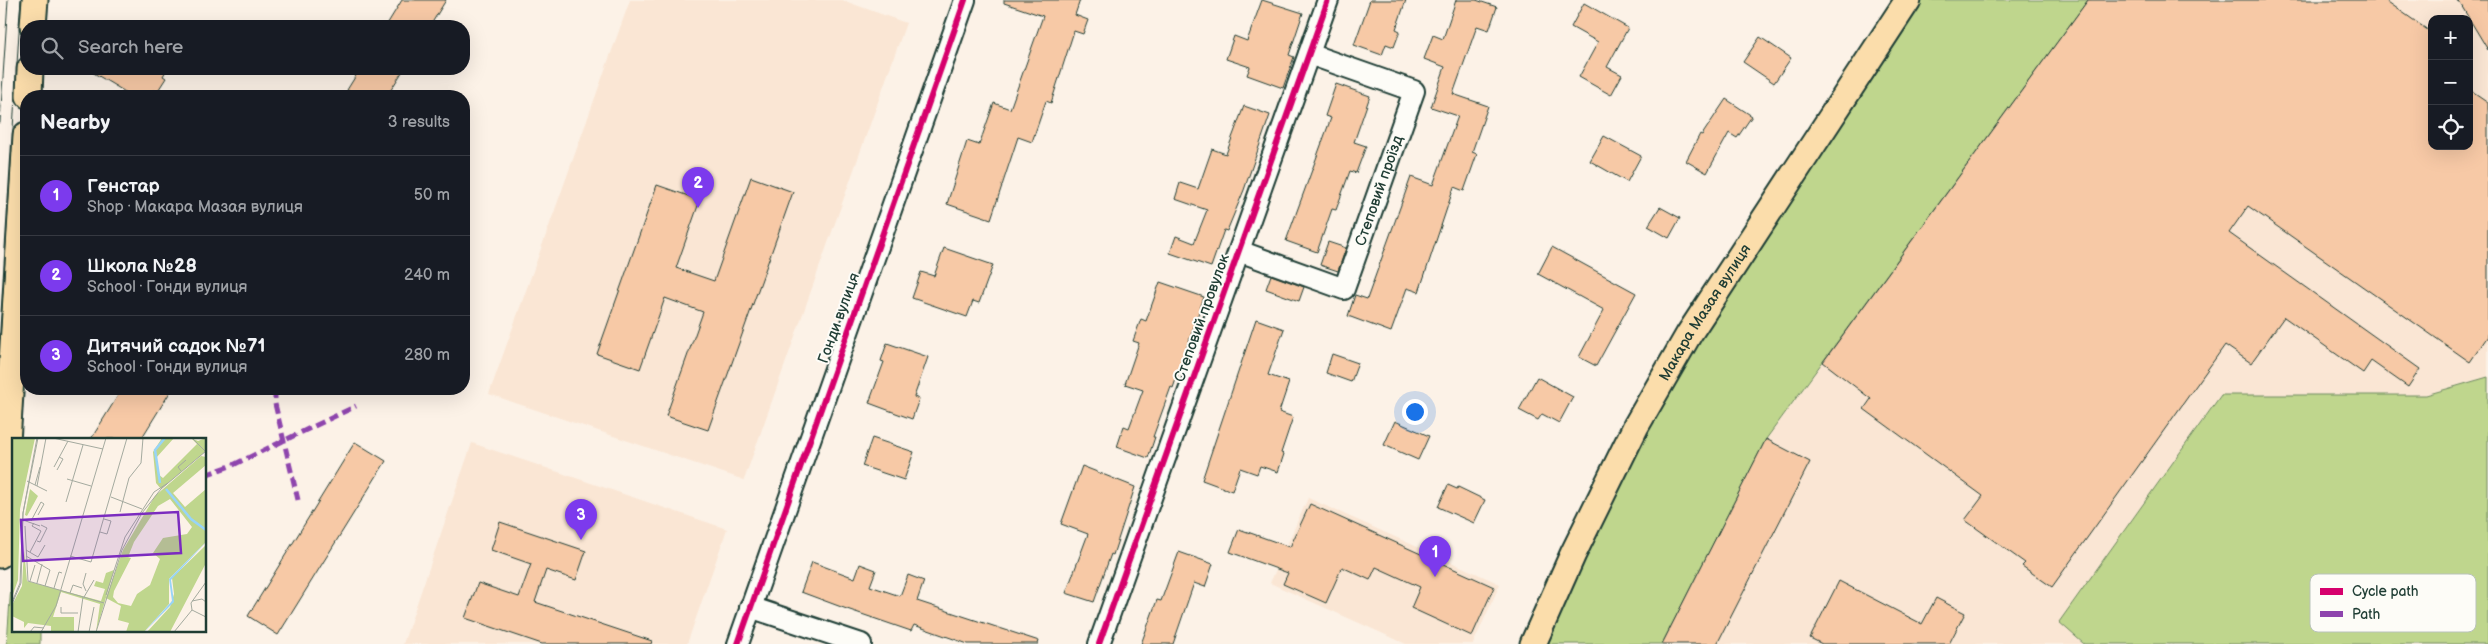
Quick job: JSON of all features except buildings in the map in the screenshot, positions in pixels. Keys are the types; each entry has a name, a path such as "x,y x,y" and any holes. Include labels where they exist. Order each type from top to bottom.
{"main road":[{"path":"33,20 35,0"},
{"name":"Макара Мазая вулиця","path":"1533,644 1573,554 1636,426 1689,334 1908,0"},
{"path":"29,90 30,75"},
{"path":"0,555 20,232"}],"street":[{"name":"Гонди вулиця","path":"738,644 965,0"},
{"name":"Степовий провулок","path":"1099,644 1328,0"},
{"name":"Степовий проїзд","path":"1238,252 1344,289 1414,91 1309,54"},
{"path":"750,607 861,644"}],"shaded area":[{"path":"630,0 842,0 906,23 744,480 489,394"},
{"path":"2088,0 2488,0 2488,377 2426,395 2221,395 2060,622 2084,644 1662,644 1766,439"},
{"path":"472,443 727,529 687,644 403,644"},
{"path":"1308,498 1500,584 1473,644 1406,644 1270,583"}],"green space":[{"path":"1918,0 2088,0 1766,439 1662,644 1542,644 1580,557 1696,339"},
{"path":"2488,377 2488,644 2084,644 2059,622 2221,395 2426,395"},
{"path":"12,570 12,632 40,632 40,644 7,644"}],"tram line":[{"path":"0,123 8,0"},
{"path":"0,339 21,0"}],"marked path":[{"path":"275,395 275,404 298,500"},
{"path":"206,475 233,465 356,406"}],"cycle path":[{"path":"738,644 965,0"},
{"path":"1099,644 1328,0"}],"place":[{"name":"Школа №28","path":"698,208"},
{"name":"Дитячий садок №71","path":"581,540"},
{"name":"Генстар","path":"1435,577"}]}
